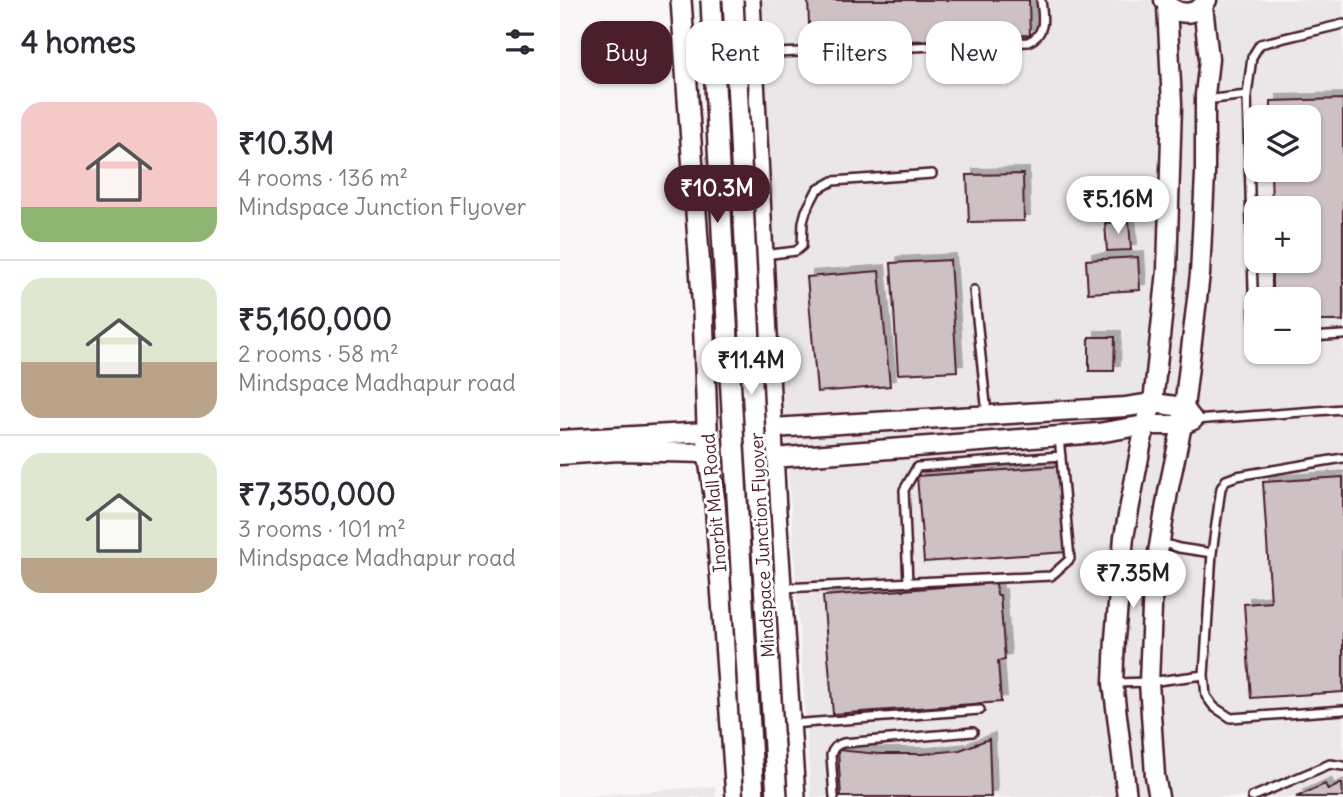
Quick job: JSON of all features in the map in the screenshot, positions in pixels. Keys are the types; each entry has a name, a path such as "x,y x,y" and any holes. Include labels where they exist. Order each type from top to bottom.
{"main road":[{"name":"Inorbit Mall Road","path":"681,0 703,311 708,453 715,502 736,797"},
{"name":"Mindspace Junction Flyover","path":"710,0 754,797"},
{"name":"Mindspace Junction Flyover","path":"733,0 753,403 777,797"},
{"path":"750,0 751,21"},
{"path":"755,84 773,458 794,797"},
{"path":"691,145 758,145"}],"street":[{"path":"1166,2 1175,10 1185,13 1195,12 1206,2"},
{"path":"1127,797 1113,683 1115,638 1124,537 1144,425 1153,403 1168,258 1172,104 1166,2"},
{"path":"1159,797 1155,776 1149,682 1153,583 1168,492 1186,418 1200,274 1205,174 1205,100 1209,60 1206,2"},
{"path":"772,428 1126,407 1153,403 1186,418"},
{"path":"773,458 1098,433 1186,418"},
{"path":"560,440 707,432"},
{"path":"560,455 619,451 708,453"}],"lane":[{"path":"784,53 1028,42 1035,39 1044,26 1041,0"},
{"path":"1253,287 1247,95 1252,57 1260,44 1343,24"},
{"path":"1205,100 1247,95"},
{"path":"763,255 796,251 802,246 803,222 812,197 817,190 833,181 932,174"},
{"path":"974,290 987,415"},
{"path":"1321,336 1343,335"},
{"path":"1186,418 1343,409"},
{"path":"781,588 1051,576 1070,559 1059,436"},
{"path":"908,583 904,490 917,467 1061,456"},
{"path":"1343,458 1226,480 1221,488 1212,552 1204,675 1206,696 1214,707 1231,718 1343,710"},
{"path":"1159,542 1212,552"},
{"path":"1113,683 1149,682 1204,675"},
{"path":"790,724 979,710"},
{"path":"834,797 831,755 838,744 973,732"},
{"path":"1252,797 1331,764 1343,766"}],"shaded area":[{"path":"759,0 1343,0 1343,797 811,797 762,94 762,84 784,84 784,21 760,21"},
{"path":"715,786 716,797 576,797"}],"building":[{"path":"808,0 1029,0 1030,35 1022,35 1022,21 926,21 926,40 912,41 912,21 809,21"},
{"path":"1343,99 1343,321 1321,321 1321,287 1272,287 1272,273 1321,273 1321,196 1272,196 1271,182 1321,182 1321,105 1271,105 1271,101"},
{"path":"1023,174 1024,221 969,222 967,175"},
{"path":"1129,222 1131,250 1107,251 1105,223"},
{"path":"1138,257 1140,290 1088,293 1086,260"},
{"path":"950,260 957,371 898,374 891,263"},
{"path":"879,271 890,386 817,392 807,277"},
{"path":"1089,337 1115,337 1114,371 1089,371"},
{"path":"1060,466 1067,552 924,562 917,476"},
{"path":"1343,477 1343,692 1251,698 1244,604 1271,602 1263,482"},
{"path":"996,583 997,595 1000,595 1005,660 998,661 1001,702 833,714 823,596"},
{"path":"989,739 991,797 841,797 838,750 923,754 960,750"},
{"path":"1342,783 1343,797 1296,797 1325,784 1328,790"}]}
